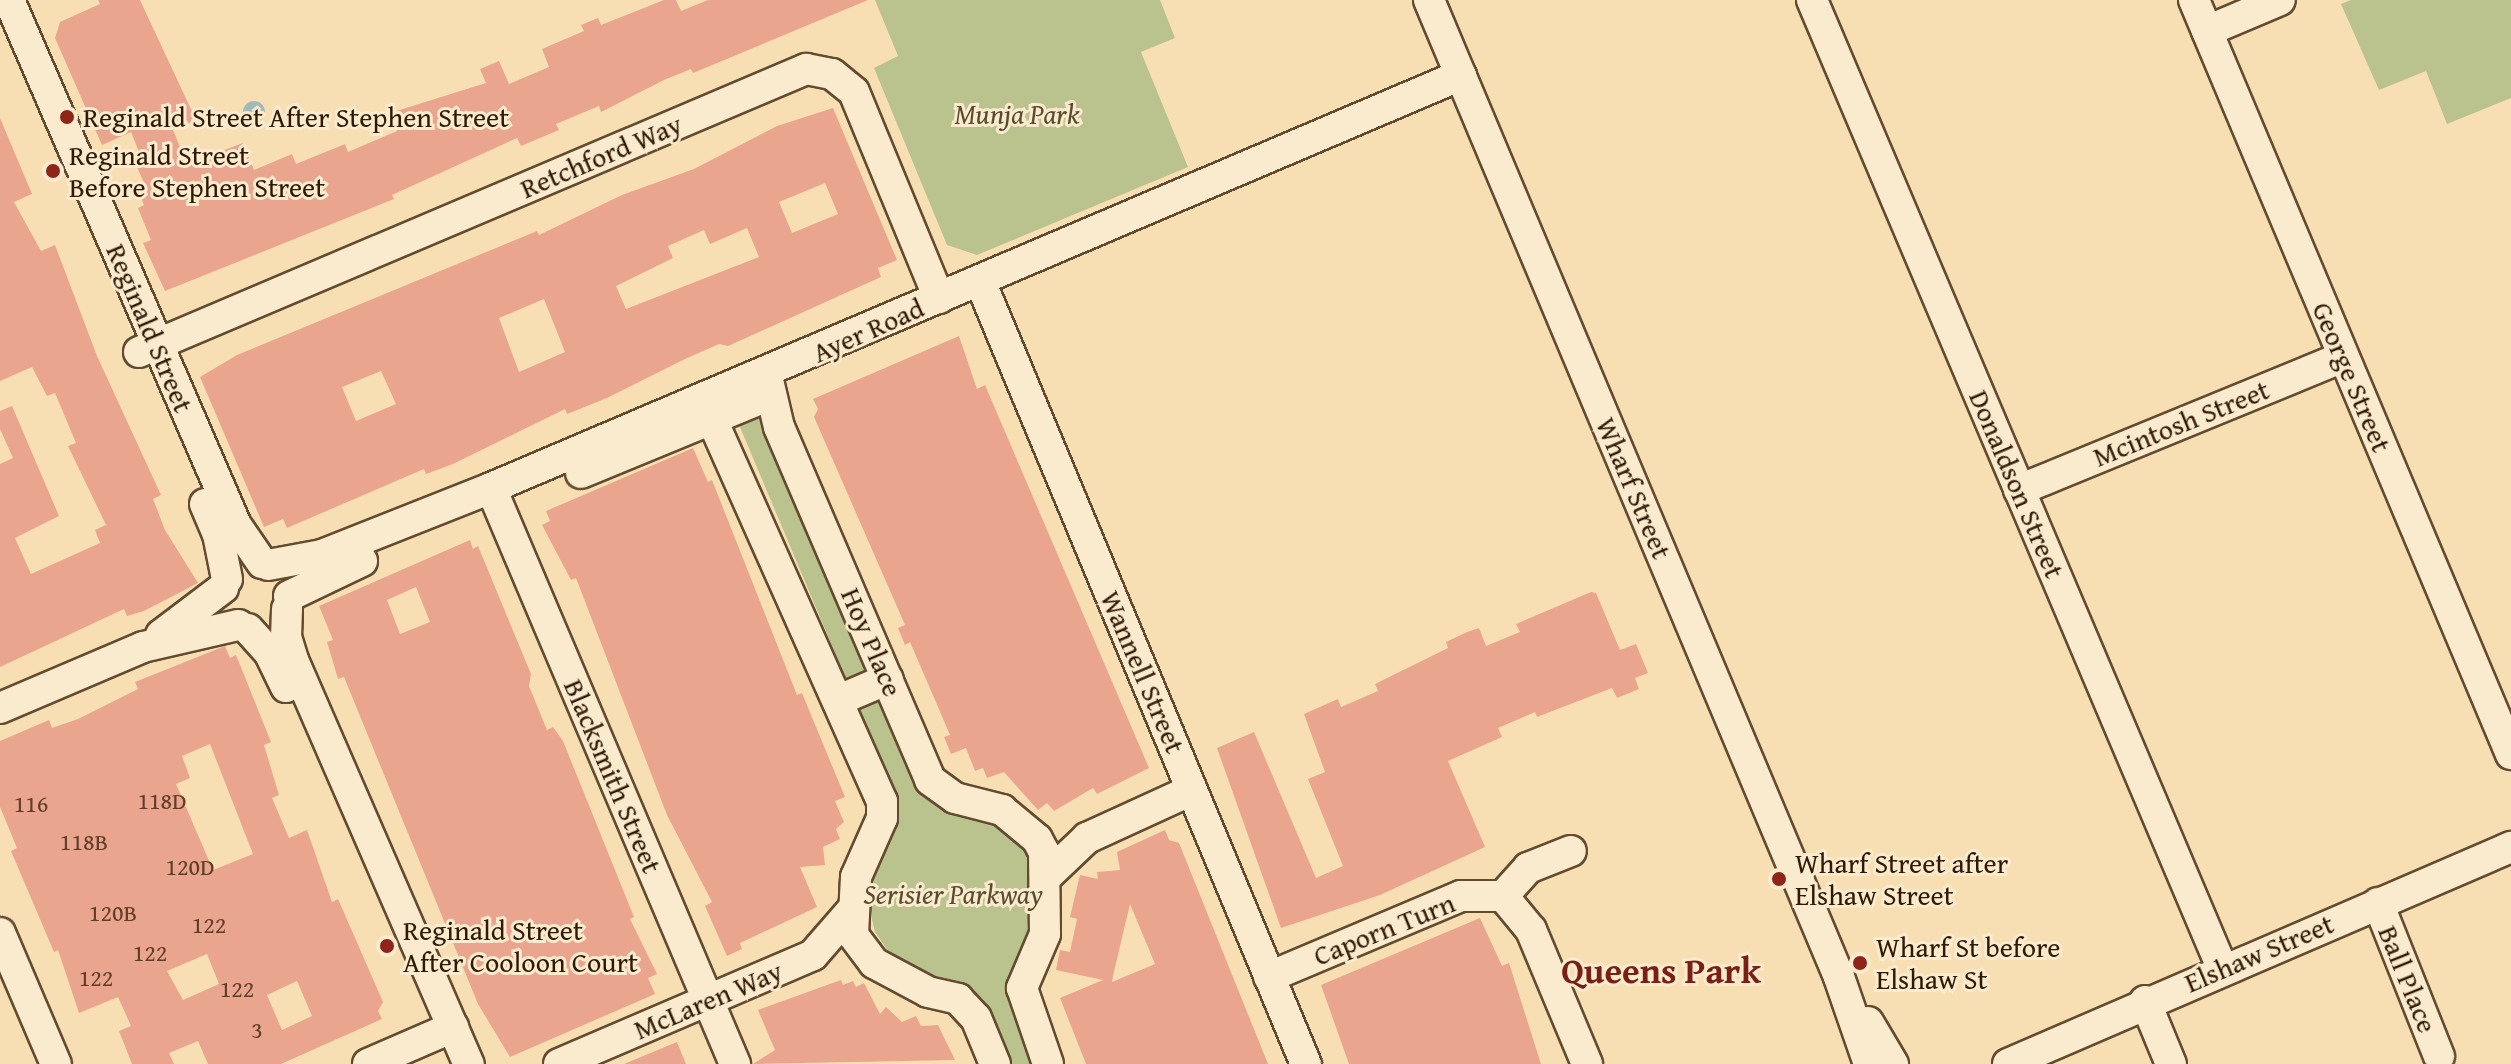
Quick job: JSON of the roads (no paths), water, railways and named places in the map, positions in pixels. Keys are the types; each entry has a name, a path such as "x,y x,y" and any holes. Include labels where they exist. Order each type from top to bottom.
{"street":[{"name":"Wharf Street","path":"1429,0 1839,977 1869,1064"},
{"name":"Donaldson Street","path":"1812,0 2222,968"},
{"name":"George Street","path":"2194,0 2510,747"},
{"path":"2207,31 2280,0"},
{"name":"Reginald Street","path":"10,9 148,349 218,534 225,584"},
{"name":"Retchford Way","path":"148,349 806,69 832,74 854,92 939,298"},
{"name":"Ayer Road","path":"288,602 320,578 494,497 770,384 1465,84"},
{"name":"Ayer Road","path":"770,384 939,298 984,290"},
{"name":"Wannell Street","path":"984,290 1306,1064"},
{"name":"Reginald Street","path":"148,349 236,525 265,564"},
{"name":"Mcintosh Street","path":"2019,490 2343,357"},
{"name":"Hoy Place","path":"770,384 779,427 930,780 955,798 1002,810 1043,855"},
{"path":"708,410 882,801 882,818 856,877 853,935 874,963 928,992 958,999 976,1018 995,1064"},
{"name":"Ayer Road","path":"265,564 322,555 494,497"},
{"name":"Blacksmith Street","path":"494,497 735,1064"},
{"path":"143,647 225,584 244,565 265,564 283,577 288,602 286,637 293,660 444,1031 447,1064"},
{"path":"225,584 224,609 278,669 444,1031 469,1064"},
{"path":"0,708 143,647 243,627 275,624 288,602"},
{"path":"839,700 888,679"},
{"path":"1048,1064 1022,988 1045,934 1043,855 1192,790"},
{"name":"Elshaw Street","path":"2008,1064 2145,1001 2511,847"},
{"path":"1571,851 1528,868 1503,896 1531,930 1587,1064"},
{"name":"Caporn Turn","path":"1269,977 1461,896 1503,896"},
{"name":"Ball Place","path":"2378,903 2439,1056"},
{"name":"McLaren Way","path":"559,1064 813,955 853,909"},
{"path":"0,933 56,1064"},
{"name":"McLaren Way","path":"813,955 874,963"},
{"name":"Wharf Street","path":"1839,977 1893,1064"},
{"path":"2145,1001 2171,1064"},
{"path":"368,1064 444,1031"}],"water":[{"path":"254,101 262,104 265,112 262,120 254,123 246,120 243,112 246,104"}],"place":[{"name":"Reginald Street After Stephen Street","path":"67,117"},
{"name":"Reginald Street Before Stephen Street","path":"53,171"},
{"name":"Wharf Street after Elshaw Street","path":"1779,879"},
{"name":"Reginald Street After Cooloon Court","path":"387,946"},
{"name":"Wharf St before Elshaw St","path":"1860,963"}],"district":[{"name":"Queens Park","path":"1661,970"}],"park label":[{"name":"Munja Park","path":"1017,114"},
{"name":"Serisier Parkway","path":"953,894"}]}
